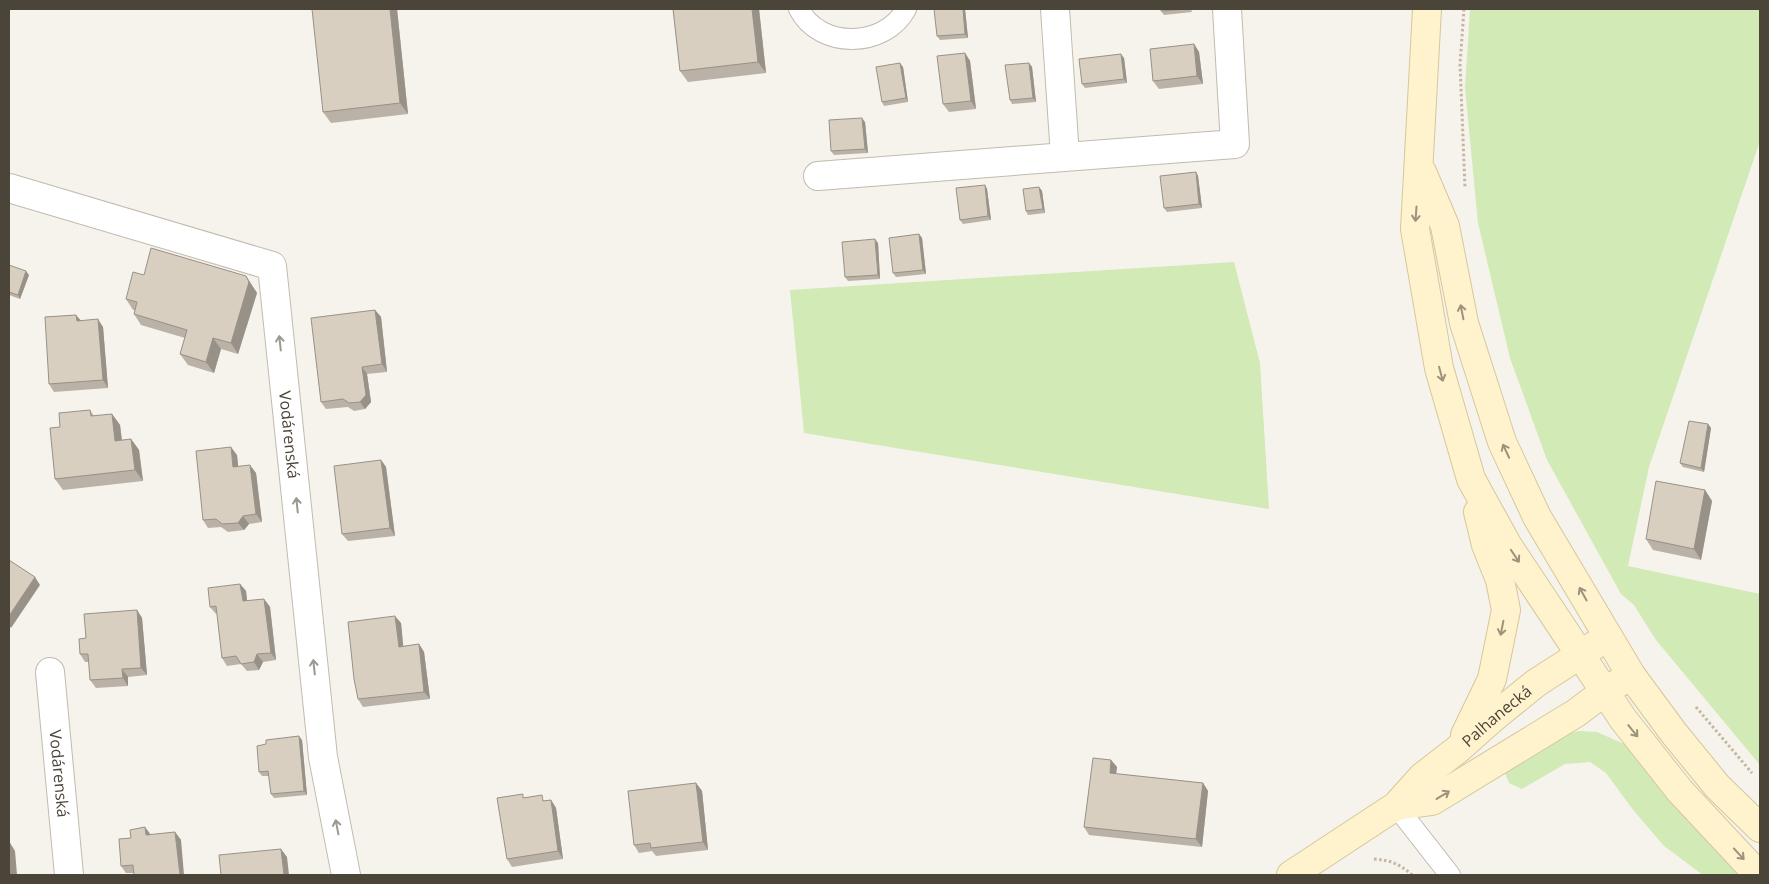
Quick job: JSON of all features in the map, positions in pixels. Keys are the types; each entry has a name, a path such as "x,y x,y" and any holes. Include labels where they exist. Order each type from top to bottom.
{"street":[{"path":"1055,9 1065,156"},
{"path":"818,176 1235,144 1227,9"},
{"path":"1427,9 1420,166 1415,230 1439,368 1486,545 1500,580 1506,610 1492,679 1458,749"},
{"path":"1420,166 1445,226 1464,323 1502,442 1537,517 1631,675 1673,732 1717,786 1760,828"},
{"name":"Vodárenská","path":"9,188 272,266 323,757 346,875"},
{"path":"1470,479 1508,546 1622,719 1680,791 1749,865 1760,874"},
{"name":"Palhanecká","path":"1291,875 1396,806 1422,778 1458,749 1494,716 1536,683 1607,637"},
{"name":"Vodárenská","path":"50,672 69,875"},
{"name":"Palhanecká","path":"1396,806 1432,801 1576,713 1631,675"}],"lane":[{"path":"799,9 815,27 833,37 853,40 873,36 891,26 906,9"},
{"path":"1396,806 1450,875"}],"path":[{"path":"1464,9 1460,64 1465,192"},
{"path":"1695,705 1756,776"},
{"path":"1370,858 1400,864 1412,875"}],"green space":[{"path":"1470,9 1760,9 1760,141 1649,467 1628,566 1760,594 1760,765 1656,640 1634,605 1621,594 1547,460 1510,358 1478,223 1465,88"},
{"path":"1234,262 1260,363 1269,509 804,433 790,290"},
{"path":"1579,731 1597,732 1624,744 1670,798 1753,875 1703,875 1664,846 1634,811 1606,773 1590,762 1565,764 1522,789 1509,783 1504,771 1556,736"}],"building":[{"path":"312,9 390,9 400,103 323,112"},
{"path":"673,9 752,9 758,62 680,71"},
{"path":"934,9 963,9 965,34 937,36"},
{"path":"1161,9 1187,9 1161,11"},
{"path":"1194,44 1197,76 1153,81 1150,49"},
{"path":"965,53 971,101 943,104 937,56"},
{"path":"1121,54 1124,79 1082,84 1079,59"},
{"path":"900,63 906,98 882,102 876,67"},
{"path":"1029,63 1033,98 1010,100 1005,65"},
{"path":"862,118 865,149 831,151 829,120"},
{"path":"1196,172 1199,204 1164,208 1160,176"},
{"path":"985,185 988,216 960,220 956,188"},
{"path":"1039,187 1043,209 1026,211 1023,189"},
{"path":"919,234 923,270 893,273 889,238"},
{"path":"875,239 878,275 845,277 842,242"},
{"path":"151,248 246,276 249,282 231,343 213,338 206,362 180,354 187,330 134,314 137,302 126,299 133,272 144,275"},
{"path":"9,265 26,271 18,295 9,292"},
{"path":"375,310 382,364 362,367 366,395 360,402 349,403 343,399 321,402 311,318"},
{"path":"76,315 77,321 98,319 103,380 49,384 45,317"},
{"path":"90,410 91,416 112,414 115,441 131,439 135,470 55,479 50,428 60,427 59,413"},
{"path":"1689,421 1708,424 1701,468 1680,463"},
{"path":"231,447 233,467 250,465 256,514 243,516 238,523 222,524 216,519 203,520 196,451"},
{"path":"381,460 390,528 342,534 334,466"},
{"path":"1656,481 1705,490 1694,549 1646,539"},
{"path":"9,560 35,577 9,616"},
{"path":"240,584 243,601 264,599 271,653 257,654 254,662 241,664 236,656 222,658 216,606 210,607 208,588"},
{"path":"137,610 141,668 122,669 123,678 90,680 88,654 80,654 79,639 86,638 84,614"},
{"path":"395,616 399,647 419,644 424,692 358,699 348,622"},
{"path":"299,736 304,791 271,794 268,771 259,772 257,746 266,744 266,740"},
{"path":"1093,758 1111,760 1110,773 1203,783 1196,839 1084,827"},
{"path":"696,783 703,842 651,848 650,843 634,845 628,791"},
{"path":"523,794 523,798 542,795 543,801 551,800 558,851 507,859 497,798"},
{"path":"145,827 146,835 175,832 180,875 134,875 133,865 121,866 119,839 131,838 130,830"},
{"path":"281,849 284,875 221,875 219,855"}]}
